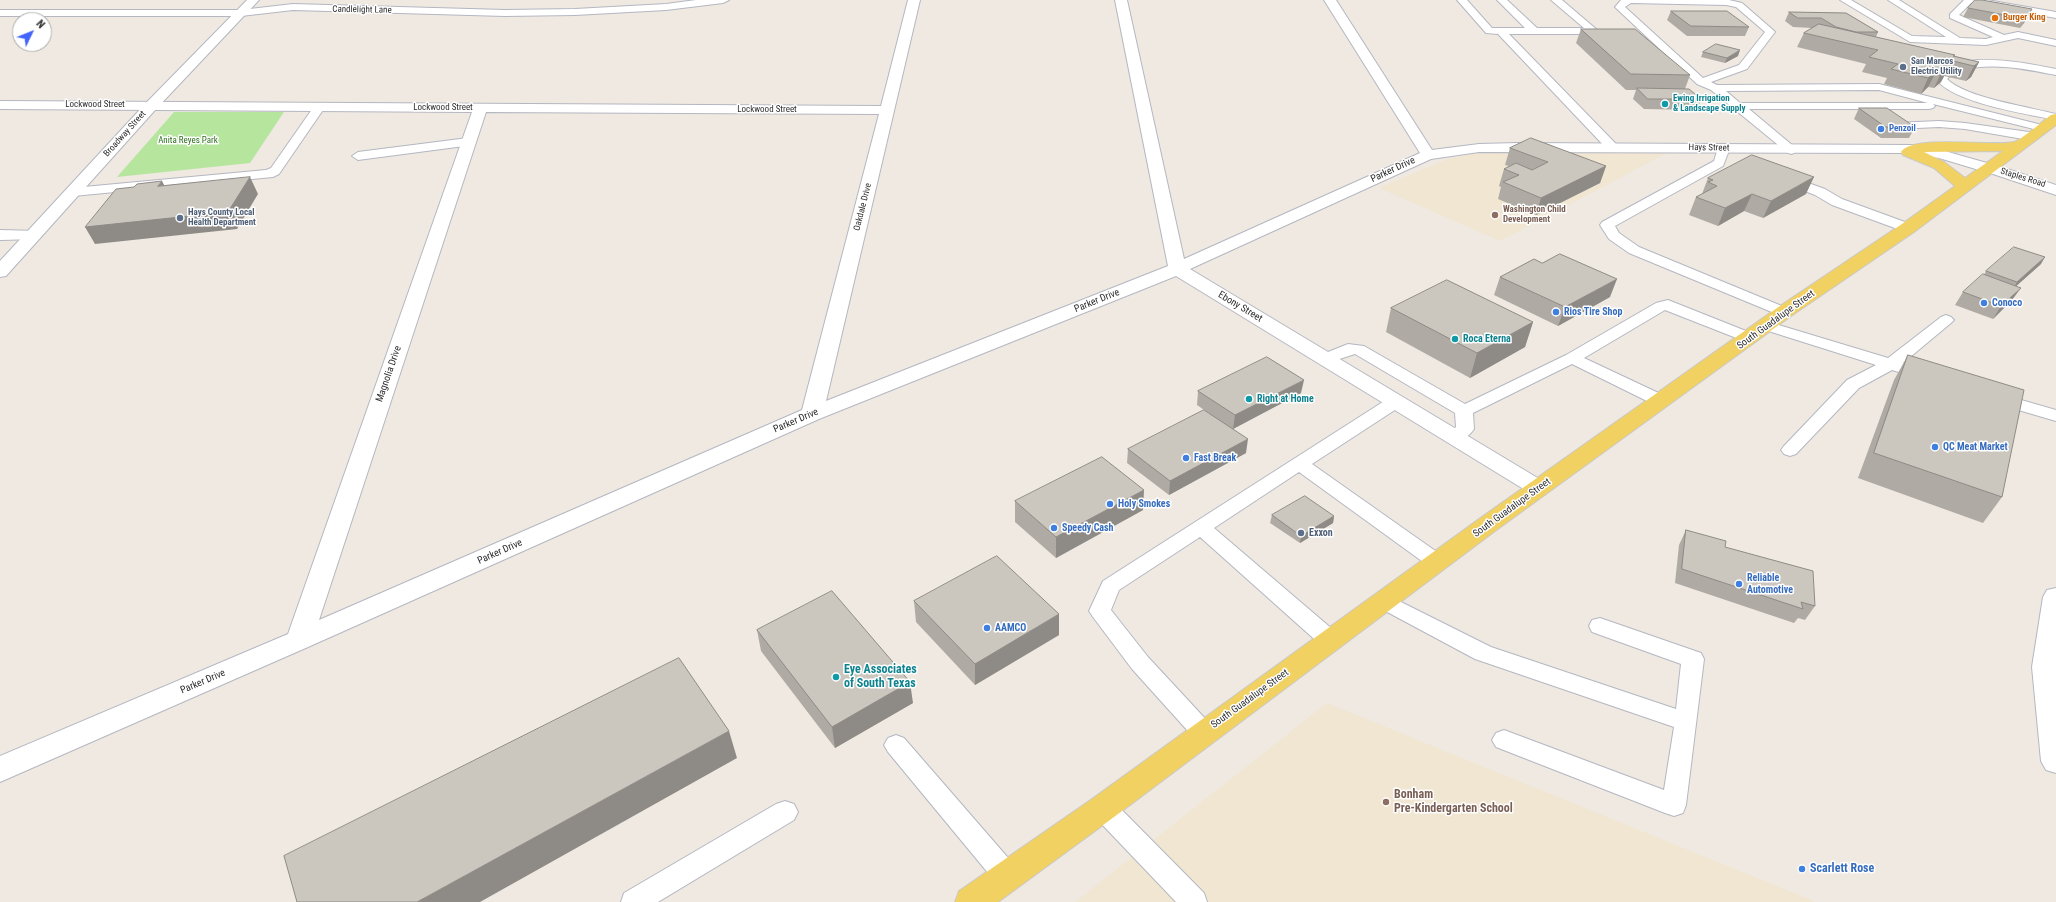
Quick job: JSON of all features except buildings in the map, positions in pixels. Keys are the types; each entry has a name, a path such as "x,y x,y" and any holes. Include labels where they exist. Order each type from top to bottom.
{"main road":[{"path":"1907,150 2040,129"},
{"name":"South Guadalupe Street","path":"971,902 1103,808 1538,488 1661,402 1767,326 1784,312 1908,228 2040,129"},
{"path":"1907,150 1928,158 1943,166 1964,186"}],"street":[{"name":"Broadway Street","path":"0,272 151,106 253,0"},
{"name":"Candlelight Lane","path":"0,13 242,13 293,7 505,13 575,12 666,8 723,0"},
{"name":"Oakdale Drive","path":"812,414 914,0"},
{"path":"1121,0 1177,269"},
{"name":"Parker Drive","path":"0,769 299,640 812,414 1177,269 1428,155 1330,0"},
{"name":"Lockwood Street","path":"0,105 887,110"},
{"name":"Magnolia Drive","path":"299,640 480,108"},
{"name":"Hays Street","path":"1428,155 1478,148 1612,147 1722,153 1792,150 1907,150 1941,154 1989,168"},
{"name":"Staples Road","path":"1989,168 2056,190"},
{"path":"0,235 33,235"},
{"name":"Ebony Street","path":"1177,269 1538,488"},
{"path":"2056,597 2051,670 2056,761"}],"lane":[{"path":"1462,0 1489,31 1593,31 1556,0"},
{"path":"1502,0 1534,31"},
{"path":"1701,82 1743,67 1770,32 1739,5 1726,2 1631,0 1624,2 1620,7 1701,82 1715,88 1792,150"},
{"path":"1845,0 1910,39 1986,42 2018,35 2056,43"},
{"path":"1893,0 1959,41"},
{"path":"2003,38 1953,16 1970,0 2056,15"},
{"path":"1501,31 1612,147"},
{"path":"2040,129 1946,86 1942,79 1964,65 1978,63 2020,66 2056,72"},
{"path":"1715,88 1879,87 2040,129"},
{"path":"1738,106 1927,106 1941,103"},
{"path":"73,192 268,174 275,171 319,107"},
{"path":"1896,126 1939,124 2040,129"},
{"path":"358,156 468,142"},
{"path":"1734,164 1722,153 1719,163 1607,225 1614,236 1634,250 1784,312"},
{"path":"1771,174 1804,185 1838,202 1908,228"},
{"path":"1464,411 1572,358 1662,306 1668,305 1750,338"},
{"path":"1790,450 1853,384 1891,364 1946,320"},
{"path":"1767,326 1943,381"},
{"path":"1324,359 1348,349 1358,349 1464,411"},
{"path":"1572,358 1661,402"},
{"path":"1981,392 2056,416"},
{"path":"1204,733 1140,664 1100,611 1110,586 1395,402"},
{"path":"1454,437 1465,429 1464,411"},
{"path":"1299,463 1437,562"},
{"path":"1201,528 1330,640"},
{"path":"1383,601 1483,653 1686,722"},
{"path":"1504,740 1674,805 1693,659 1600,626"},
{"path":"896,745 1007,876"},
{"path":"1103,808 1194,902"},
{"path":"634,902 785,812"}],"shaded area":[{"name":"Washington Child Development","path":"1508,152 1669,152 1500,241 1379,188 1448,159 1470,154"},
{"name":"Bonham Pre-Kindergarten School","path":"1327,703 1816,902 1075,902"}],"green space":[{"name":"Anita Reyes Park","path":"174,112 284,112 250,163 117,177"}],"place":[{"name":"Burger King","path":"1995,18"},
{"name":"San Marcos Electric Utility","path":"1903,67"},
{"name":"Ewing Irrigation & Landscape Supply","path":"1665,104"},
{"name":"Penzoil","path":"1881,129"},
{"name":"Washington Child Development","path":"1495,215"},
{"name":"Hays County Local Health Department","path":"180,218"},
{"name":"Conoco","path":"1984,303"},
{"name":"Rios Tire Shop","path":"1556,312"},
{"name":"Roca Eterna","path":"1455,339"},
{"name":"Right at Home","path":"1249,399"},
{"name":"QC Meat Market","path":"1935,447"},
{"name":"Fast Break","path":"1186,458"},
{"name":"Holy Smokes","path":"1110,504"},
{"name":"Speedy Cash","path":"1054,528"},
{"name":"Exxon","path":"1301,533"},
{"name":"Reliable Automotive","path":"1739,584"},
{"name":"AAMCO","path":"987,628"},
{"name":"Eye Associates of South Texas","path":"836,677"},
{"name":"Bonham Pre-Kindergarten School","path":"1386,802"},
{"name":"Scarlett Rose","path":"1802,869"}]}
